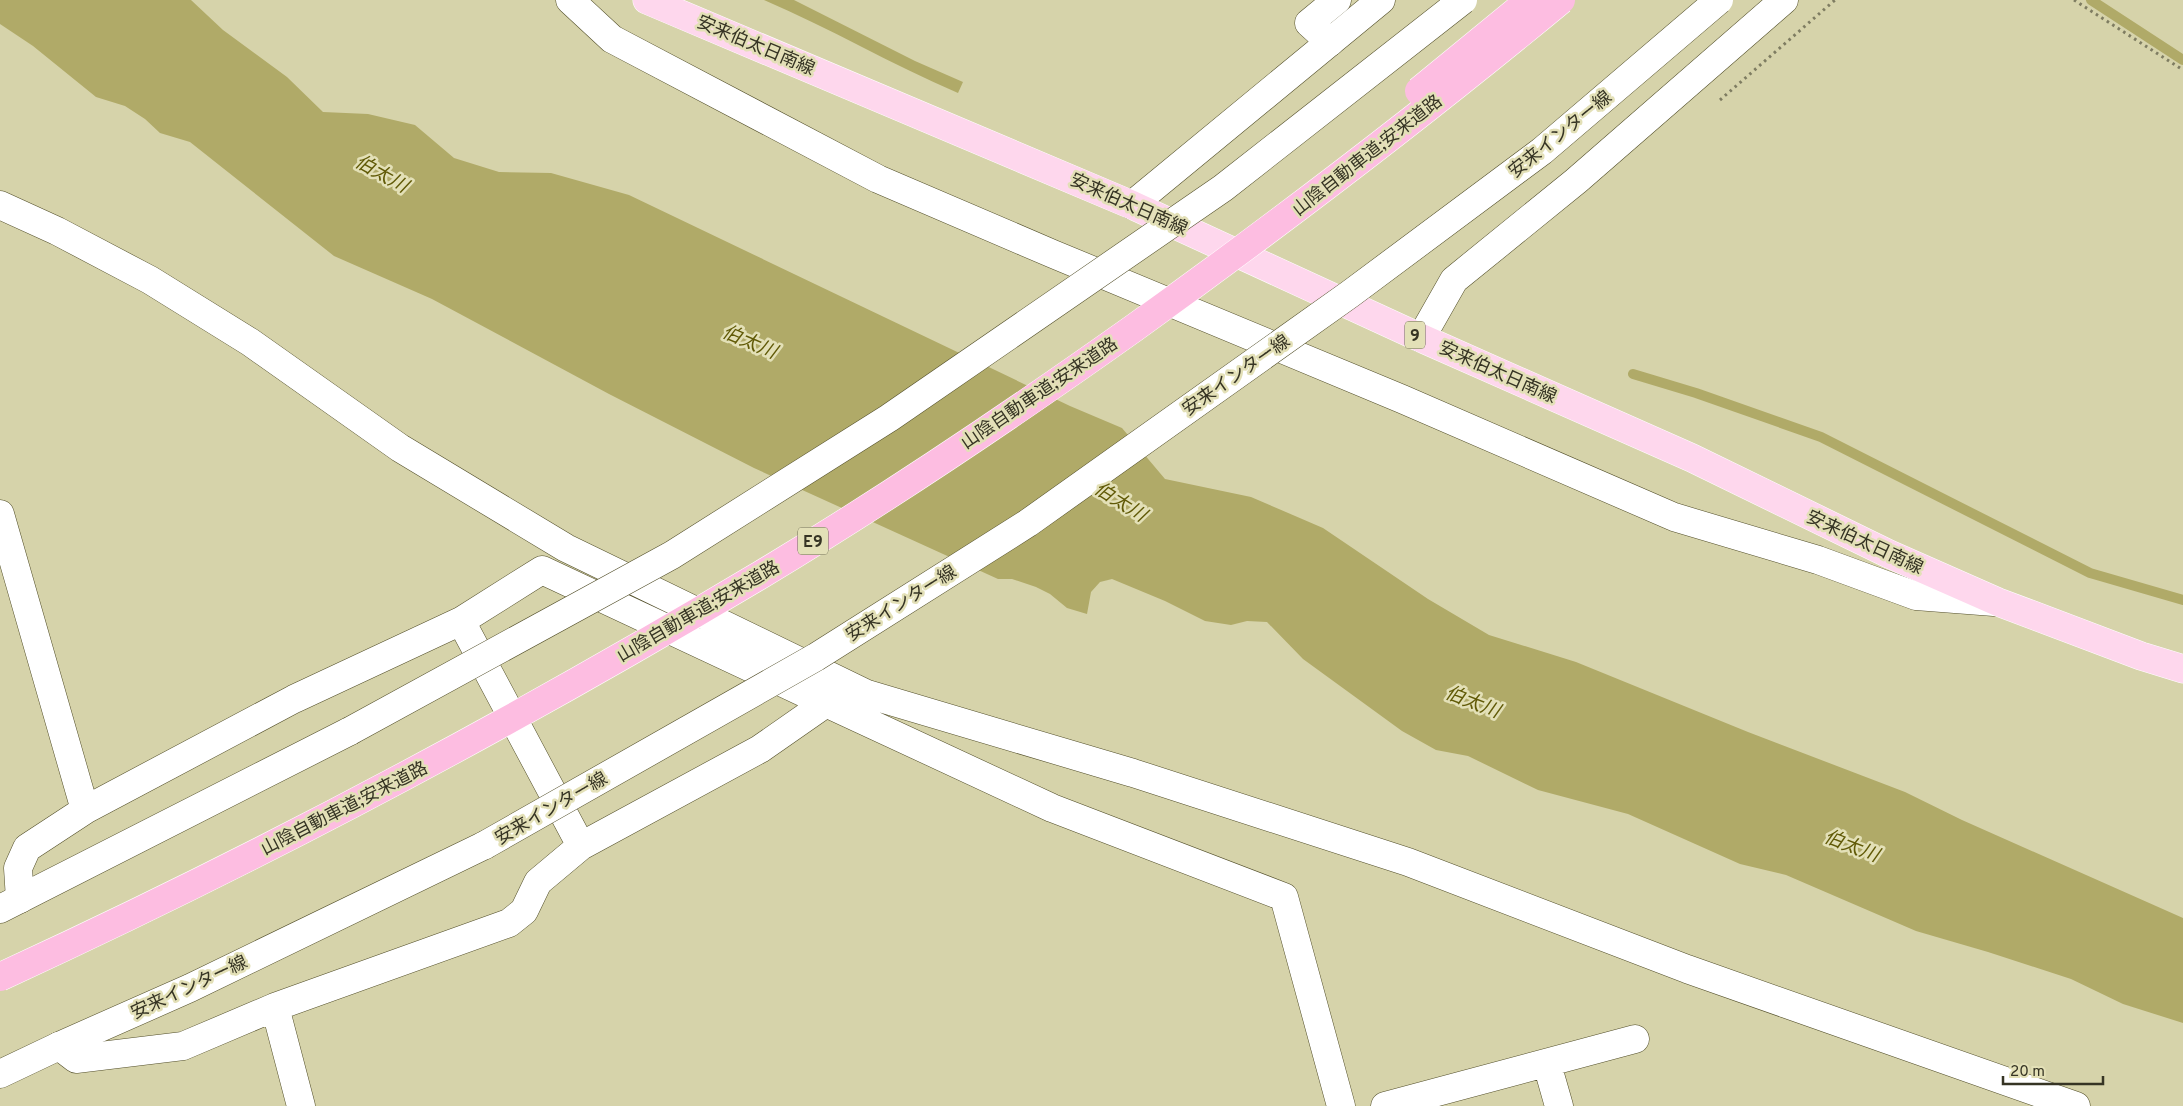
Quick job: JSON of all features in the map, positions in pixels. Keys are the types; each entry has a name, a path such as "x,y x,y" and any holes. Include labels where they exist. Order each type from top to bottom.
{"highway":[{"name":"山陰自動車道;安来道路","path":"0,956 327,797 442,736 752,558 876,481 1037,375 1317,172 1530,0"},
{"name":"山陰自動車道;安来道路","path":"0,977 335,814 586,676 765,572 911,480 1048,388 1188,289 1349,170 1463,81 1561,0"}],"main road":[{"name":"安来伯太日南線","path":"647,0 1132,205 1421,338 1692,458 1888,554 1998,602 2183,670"}],"street":[{"path":"570,0 612,39 878,180 1402,398 1674,517 1818,560 1916,596 1998,602"},
{"path":"1330,42 1309,23 1336,0"},
{"path":"1132,205 1381,0"},
{"path":"10,904 350,731 672,555 889,418 1224,188 1463,0"},
{"name":"安来インター線","path":"0,1074 190,988 486,845 816,657 1028,523 1350,294 1542,151 1719,0"},
{"path":"1421,338 1454,280 1576,181 1783,1"},
{"path":"0,205 57,231 150,280 250,342 400,448 566,548 1052,808 1284,897 1341,1106"},
{"path":"0,514 85,810"},
{"path":"10,904 18,868 27,848 85,810 294,699 461,621 542,570 566,548"},
{"path":"542,570 826,703 862,705 1133,773 1408,862 1687,969 2076,1106"},
{"path":"461,621 581,846"},
{"path":"59,1046 76,1059 183,1046 275,1007 509,923 524,912 538,882 581,846 760,749 826,703"},
{"path":"275,1007 301,1106"},
{"path":"1386,1106 1548,1064 1635,1039"},
{"path":"1548,1064 1560,1106"}],"path":[{"path":"2074,0 2183,70"}],"water":[{"name":"伯太川","path":"0,0 191,0 223,30 287,77 323,112 368,114 415,125 454,158 499,172 551,173 629,195 1070,406 1122,428 1165,479 1251,497 1323,528 1428,599 1489,635 1576,662 1748,732 1905,792 1962,820 2183,918 2183,1023 2123,1004 2071,979 1916,931 1786,875 1740,864 1628,814 1538,790 1468,756 1436,750 1402,731 1303,659 1267,622 1247,621 1231,625 1205,621 1165,601 1112,579 1100,582 1091,592 1087,614 1067,608 1050,594 1036,587 1012,579 998,579 754,468 609,394 432,299 334,256 190,142 160,133 145,119 125,106 96,97 33,46 0,24"},
{"path":"764,0 794,0 915,61 963,82 958,93"}],"waterway":[{"path":"2091,0 2183,60"},
{"path":"1633,374 1696,393 1821,437 2090,573 2183,600"}]}
